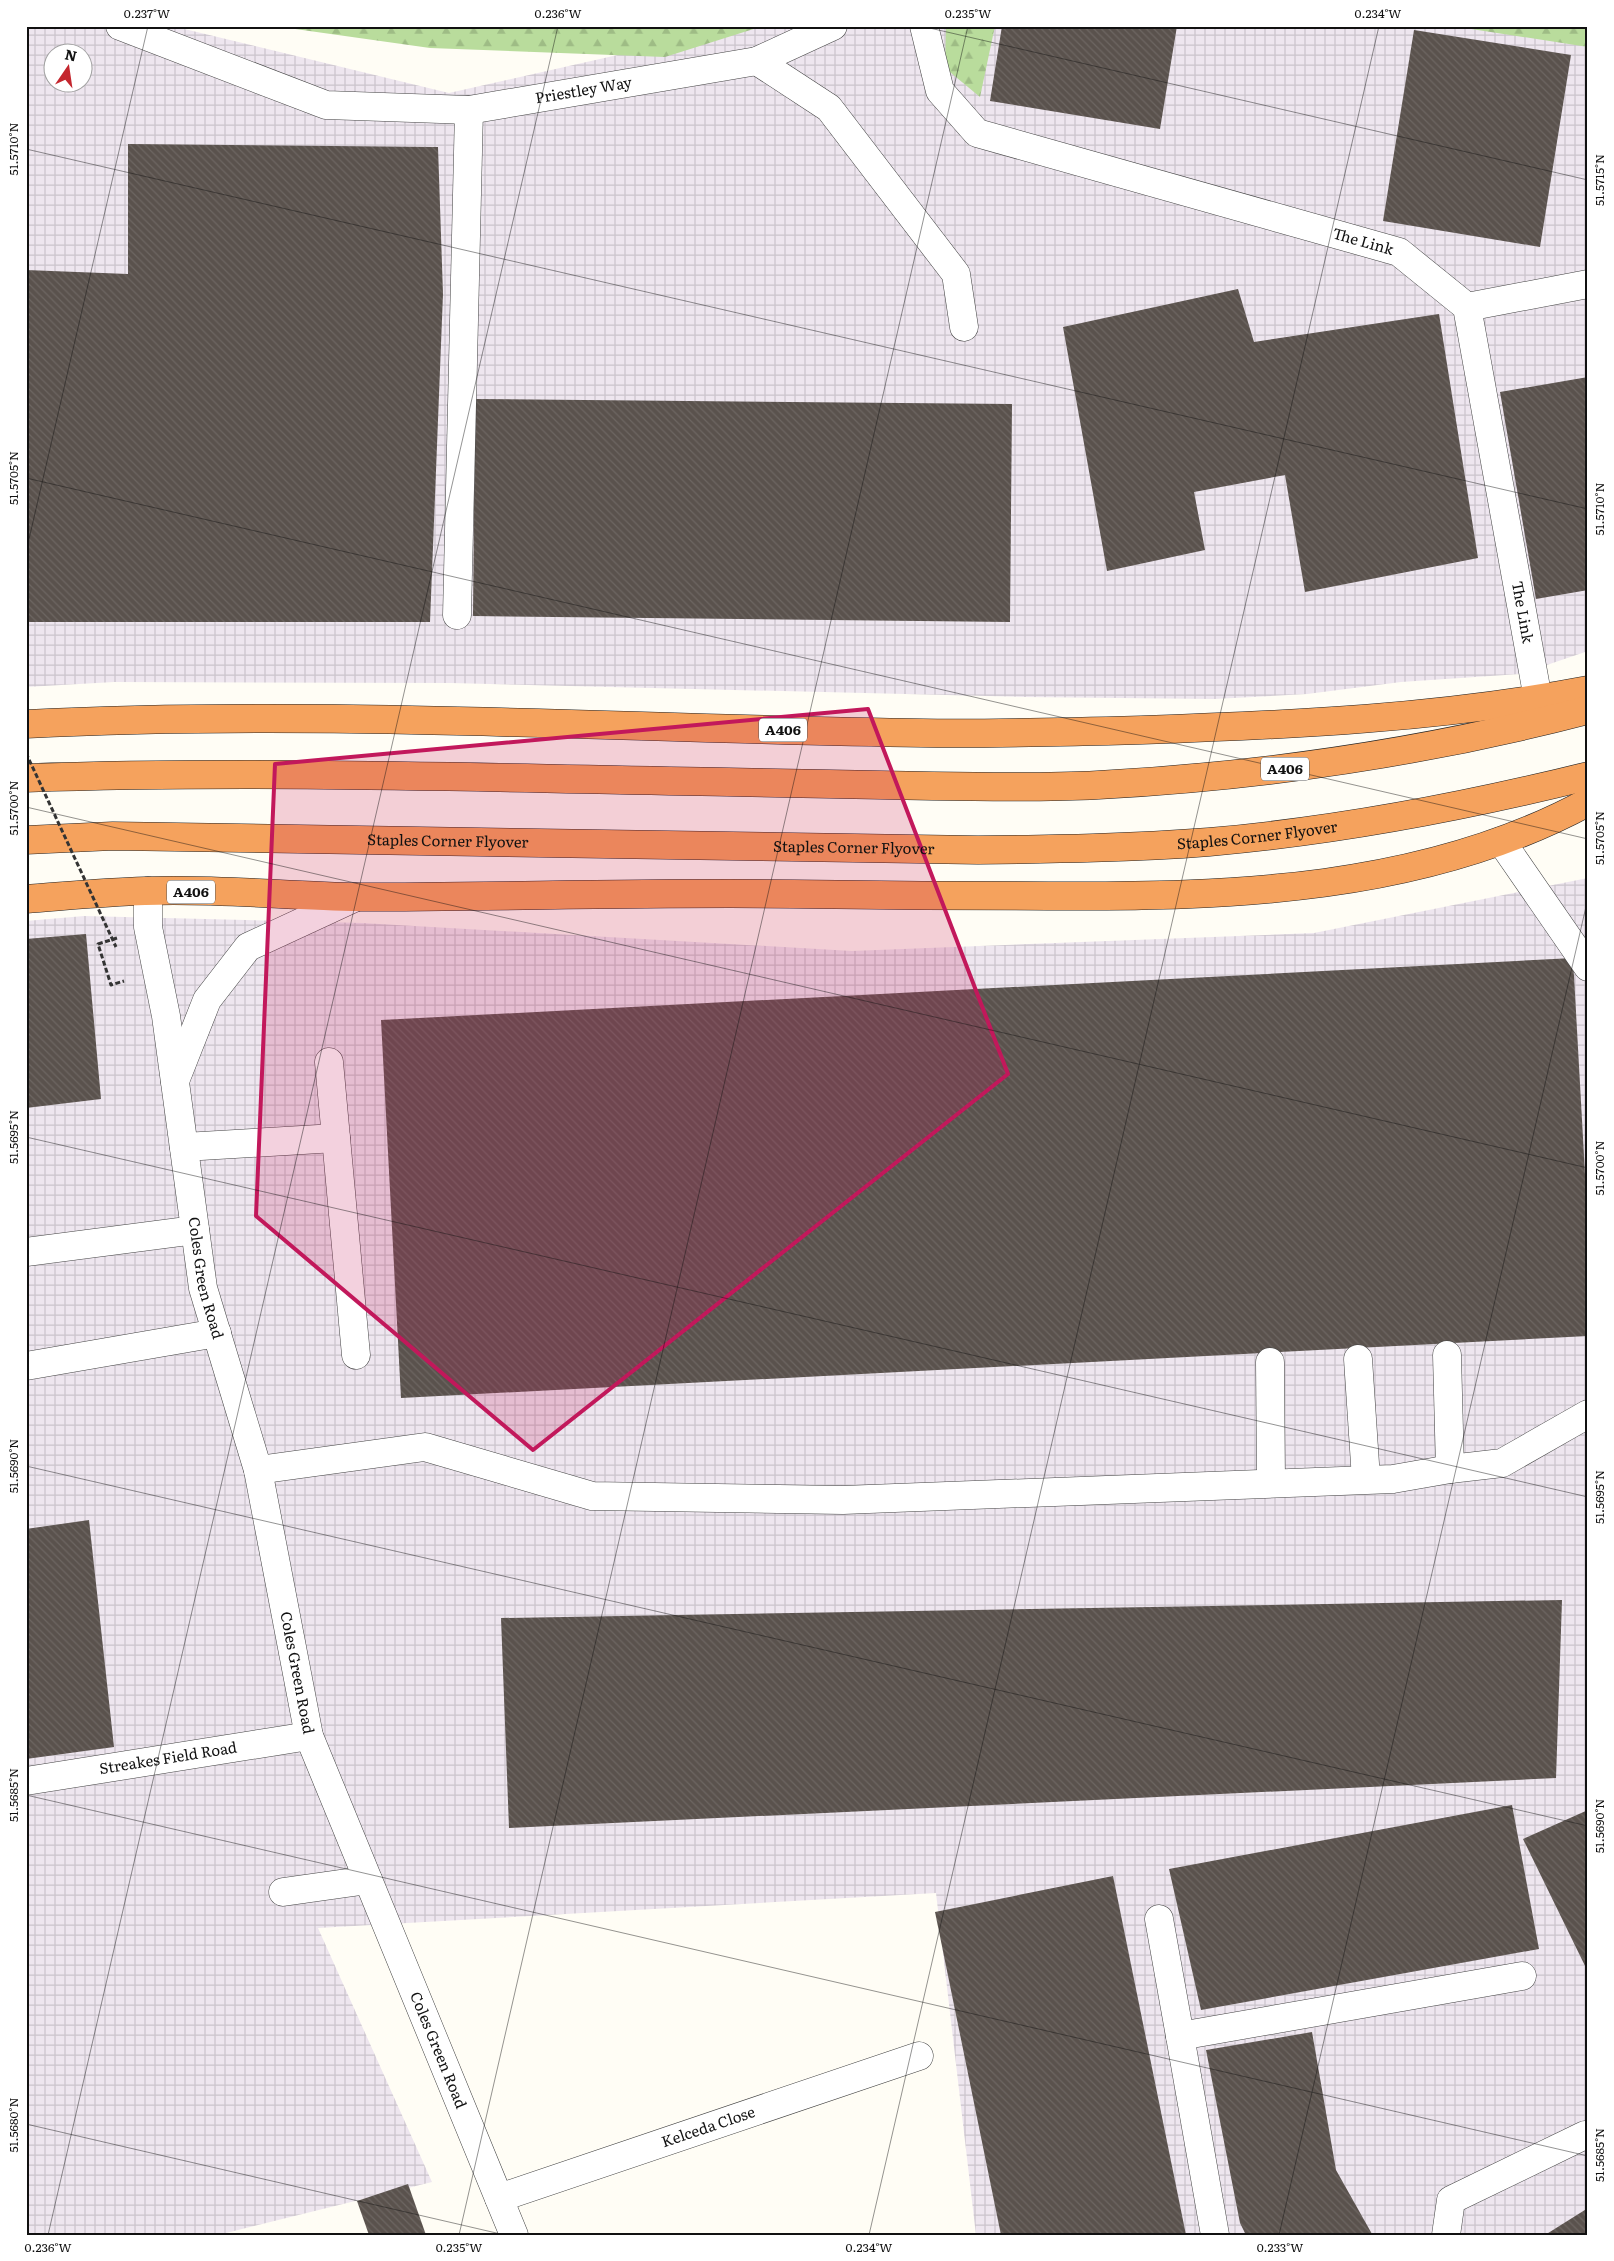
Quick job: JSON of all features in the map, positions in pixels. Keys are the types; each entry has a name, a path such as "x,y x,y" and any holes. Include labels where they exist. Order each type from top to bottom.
{"highway":[{"name":"A406","path":"26,724 206,718 432,720 829,731 1025,733 1315,722 1402,716 1538,699 1588,690"},
{"name":"A406","path":"26,778 114,775 335,776 977,786 1095,785 1318,765 1421,749 1588,710"},
{"name":"Staples Corner Flyover","path":"26,840 113,836 978,850 1107,848 1209,842 1322,828 1431,811 1588,776"},
{"name":"A406","path":"26,899 148,891 356,896 746,893 1114,896 1214,893 1311,884 1396,871 1476,850 1554,820 1588,802"}],"street":[{"name":"Priestley Way","path":"120,26 326,105 469,110 756,61 833,26"},
{"name":"The Link","path":"924,26 940,91 977,133 1399,252 1467,307 1538,699"},
{"path":"756,61 829,108 956,274 964,327"},
{"path":"457,615 469,110"},
{"path":"1467,307 1588,284"},
{"path":"1501,841 1588,967"},
{"name":"Coles Green Road","path":"148,891 148,927 166,1016 203,1288 258,1470 309,1736 514,2235"},
{"name":"Coles Green Road","path":"175,1082 207,1000 248,947 356,896"},
{"path":"329,1062 356,1355"},
{"path":"184,1147 336,1138"},
{"path":"26,1252 195,1230"},
{"path":"26,1366 217,1333"},
{"path":"1447,1355 1450,1469"},
{"path":"1358,1359 1366,1480"},
{"path":"1270,1362 1271,1483"},
{"path":"258,1470 425,1446 592,1496 843,1500 1394,1479 1450,1469 1502,1463 1588,1414"},
{"name":"Streakes Field Road","path":"26,1781 309,1736"},
{"path":"283,1892 368,1880"},
{"path":"1159,1919 1215,2235"},
{"path":"1180,2036 1522,1976"},
{"name":"Kelceda Close","path":"499,2198 919,2056"},
{"path":"1445,2234 1451,2200 1586,2135"}],"path":[{"path":"26,753 118,955"},
{"path":"101,954 111,985 125,980 123,972"}],"highlighted area":[{"path":"868,709 1008,1074 533,1450 256,1216 275,764"}],"shaded area":[{"path":"26,26 172,26 449,93 746,26 1458,26 1588,46 1588,651 1520,674 1401,682 1307,694 1214,699 1025,697 451,683 114,682 26,687"},
{"path":"1588,878 1588,2235 976,2235 936,1893 318,1928 432,2182 218,2235 26,2235 26,921 84,916 362,923 852,951 1314,933"}],"green space":[{"path":"274,26 763,26 665,57 430,48"},
{"path":"946,26 995,26 980,97 945,68"},
{"path":"1452,26 1588,26 1588,47"}],"building":[{"path":"1002,26 1177,26 1160,129 990,101"},
{"path":"1414,30 1571,55 1540,247 1383,221"},
{"path":"128,144 438,147 443,294 430,622 26,622 26,270 128,274"},
{"path":"1238,289 1254,342 1439,314 1478,558 1305,592 1285,475 1194,492 1205,550 1107,571 1063,327"},
{"path":"1588,377 1588,590 1536,599 1500,392"},
{"path":"475,399 1012,404 1010,622 473,616"},
{"path":"86,934 101,1099 26,1108 26,939"},
{"path":"1573,958 1588,1228 1588,1336 401,1398 381,1020"},
{"path":"89,1520 114,1747 26,1759 26,1529"},
{"path":"1562,1600 1556,1778 509,1828 501,1618"},
{"path":"1512,1805 1539,1949 1201,2010 1169,1869"},
{"path":"1588,1810 1588,1972 1523,1839"},
{"path":"1113,1876 1186,2235 1001,2235 935,1912"},
{"path":"1312,2032 1336,2170 1372,2234 1246,2235 1240,2223 1206,2050"},
{"path":"408,2184 426,2235 369,2235 357,2201"},
{"path":"1588,2208 1588,2235 1545,2235"}]}
